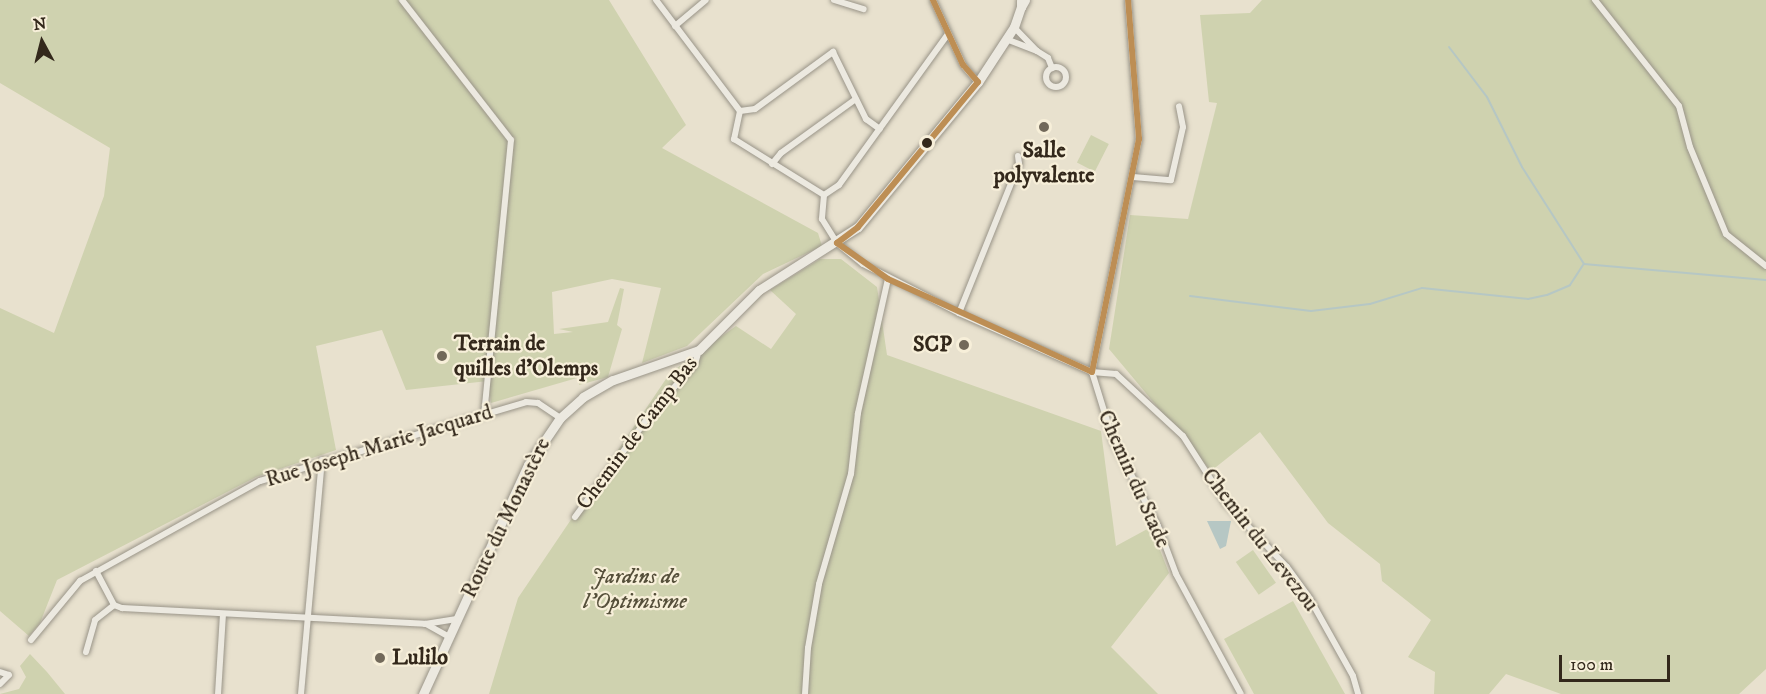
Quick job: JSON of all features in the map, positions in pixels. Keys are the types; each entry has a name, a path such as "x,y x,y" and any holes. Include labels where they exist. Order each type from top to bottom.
{"street":[{"path":"402,0 511,140 484,413"},
{"path":"656,0 740,111 734,139 824,195"},
{"path":"675,26 706,0"},
{"path":"834,0 864,9"},
{"path":"933,0 963,65 978,82"},
{"name":"Chemin du Stade","path":"1128,0 1140,140 1092,372 1113,440 1158,526 1176,574 1241,694"},
{"path":"1595,0 1679,106 1690,147 1726,234 1766,266"},
{"name":"Route du Monastère","path":"423,694 528,465 560,418 583,397 613,380 699,350 759,290 837,243 858,227 978,82 1014,27 1022,2"},
{"path":"1014,27 1037,51"},
{"path":"948,34 838,185 824,195 822,219 837,243 888,279 958,313 1092,372"},
{"path":"1006,39 1037,51 1048,58 1052,68"},
{"path":"740,111 755,110 833,52 866,119 880,129"},
{"path":"772,164 856,99"},
{"path":"1133,177 1170,180 1183,127 1179,106"},
{"path":"958,313 1019,164 1018,156"},
{"path":"805,694 808,648 819,584 837,528 888,279"},
{"name":"Chemin de Camp Bas","path":"575,517 652,412 695,364 699,350"},
{"name":"Chemin du Levezou","path":"1092,372 1116,374 1183,436 1226,503 1287,567 1332,637 1358,694"},
{"name":"Rue Joseph Marie Jacquard","path":"30,640 67,593 96,571 260,481 322,460 484,413 538,403 560,418"},
{"path":"301,694 322,460"},
{"path":"96,571 114,604"},
{"path":"86,652 96,620 114,604 223,615 307,619 425,624 457,619"},
{"path":"218,694 223,615"},
{"path":"425,624 449,637"},
{"path":"0,672 9,675 0,684"}],"green space":[{"path":"0,0 609,0 686,125 662,148 818,233 822,246 763,274 687,346 642,363 661,288 612,279 552,292 554,334 573,332 559,329 608,322 620,288 624,289 617,325 622,329 608,377 579,385 583,364 577,378 491,403 488,381 406,390 382,330 316,346 336,450 256,477 57,580 40,623 29,636 0,611 0,308 54,333 104,196 110,148 0,83"},
{"path":"1262,0 1766,0 1766,669 1739,694 1561,694 1506,674 1489,694 1434,694 1435,672 1408,657 1431,620 1382,581 1380,564 1328,523 1260,432 1211,471 1109,349 1130,215 1188,219 1217,103 1209,102 1200,15 1250,13"},
{"path":"1091,135 1109,144 1095,172 1077,163"},
{"name":"Jardins de l’Optimisme","path":"820,259 841,259 877,287 887,355 1101,431 1116,546 1151,527 1169,573 1111,647 1158,694 489,694 518,598 670,373 736,326 771,349 796,314 770,290"},
{"path":"1253,550 1276,583 1259,595 1236,562"},
{"path":"1293,601 1345,694 1254,694 1224,639"},
{"path":"30,654 65,694 0,694 19,689 26,677 20,666"}],"shaded area":[{"path":"1207,521 1231,521 1226,546 1220,549"}],"waterway":[{"path":"1449,47 1487,97 1522,167 1584,264 1766,280"},
{"path":"1190,296 1311,311 1370,304 1422,288 1528,299 1547,295 1570,285 1583,265"}],"transit line":[{"path":"837,243 858,227 978,82 963,65 933,0"},
{"path":"1092,372 1139,139 1128,0"},
{"path":"837,243 888,279 1092,372"}],"place":[{"name":"Salle polyvalente","path":"1044,127"},
{"name":"SCP","path":"964,345"},
{"name":"Terrain de quilles d'Olemps","path":"442,356"},
{"name":"Lulilo","path":"380,658"}]}
